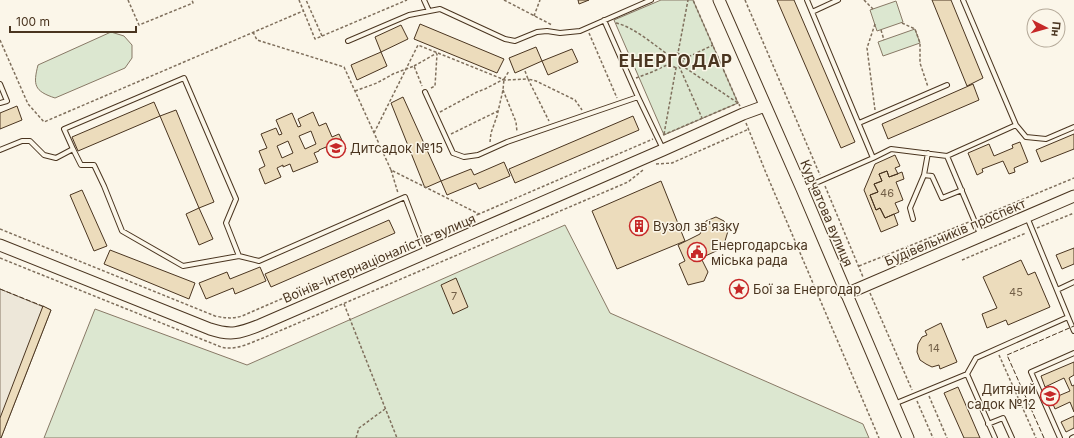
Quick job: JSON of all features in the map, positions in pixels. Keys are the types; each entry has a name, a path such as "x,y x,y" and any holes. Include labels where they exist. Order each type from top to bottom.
{"street":[{"name":"Курчатова вулиця","path":"719,0 802,189 908,438"},
{"name":"Воїнів-Інтернаціоналістів вулиця","path":"0,245 210,329 221,333 238,333 248,330 743,114 765,106"},
{"name":"Будівельників проспект","path":"846,294 1074,196"}],"lane":[{"path":"424,0 429,11"},
{"path":"348,42 409,15 440,9 505,39 515,41 537,32 547,31 560,33 580,31 651,0"},
{"path":"807,0 873,158"},
{"path":"812,12 838,0"},
{"path":"963,0 1016,125 1026,136 1046,139 1074,127"},
{"path":"604,20 663,150"},
{"path":"239,256 226,223 236,199 184,78 64,129 72,149 81,164 94,166 104,186 122,231 183,266 239,256 259,261 405,197 427,252"},
{"path":"0,84 7,101 0,103"},
{"path":"859,123 947,85"},
{"path":"425,92 453,153 464,157 478,155 517,138 638,97"},
{"path":"802,189 891,149 947,156 1016,125"},
{"path":"0,150 22,141 30,141 44,155 56,158 72,149"},
{"path":"914,219 910,208 924,175 928,153"},
{"path":"947,156 981,235"},
{"path":"924,175 932,176 942,198 962,190"},
{"path":"1027,216 1074,331"},
{"path":"1057,290 1074,282"},
{"path":"893,404 967,374 976,358 1068,317"},
{"path":"1060,438 1031,372 1074,354"},
{"path":"967,374 995,438"},
{"path":"988,424 1003,418 1012,438"}],"path":[{"path":"128,0 139,25 193,2 192,0"},
{"path":"299,0 316,39 407,0"},
{"path":"306,0 322,36"},
{"path":"504,0 566,32"},
{"path":"534,16 540,0"},
{"path":"678,53 688,0"},
{"path":"693,0 738,102 766,173 879,438"},
{"path":"745,0 933,438"},
{"path":"864,0 873,9"},
{"path":"0,40 28,104 44,122 303,11"},
{"path":"604,20 622,24 670,56"},
{"path":"902,23 914,29 920,43 920,63 930,92"},
{"path":"874,24 867,48 876,116"},
{"path":"586,28 619,103"},
{"path":"881,30 884,40"},
{"path":"254,32 257,40 344,67 391,170 400,199"},
{"path":"676,68 680,66 684,59 713,45"},
{"path":"374,133 418,46 504,79 528,79 536,81 575,100 585,115"},
{"path":"355,91 377,83 393,74 406,70 437,53"},
{"path":"414,66 425,92 435,86 437,53"},
{"path":"670,56 678,53"},
{"path":"678,53 684,59"},
{"path":"669,64 670,56"},
{"path":"630,80 669,64"},
{"path":"669,64 676,68"},
{"path":"680,66 738,102"},
{"path":"680,66 702,118"},
{"path":"664,134 676,68"},
{"path":"525,70 552,127"},
{"path":"489,150 491,133 498,111 504,79 509,71"},
{"path":"435,115 504,79"},
{"path":"503,90 516,122 517,138"},
{"path":"0,229 215,316 228,319 234,318 242,316 480,214 738,102"},
{"path":"445,136 498,111"},
{"path":"650,164 672,163 749,128"},
{"path":"0,258 226,348 237,347 343,304 628,182 644,168"},
{"path":"391,170 480,214"},
{"path":"859,266 1074,178"},
{"path":"962,260 1074,213"},
{"path":"343,304 397,438"},
{"path":"997,349 1036,438"},
{"path":"926,390 947,438"},
{"path":"356,438 359,428 386,409"}],"green space":[{"path":"661,0 693,0 738,103 664,135 614,20"},
{"path":"896,1 903,22 877,31 870,10"},
{"path":"915,29 920,43 883,56 878,42"},
{"path":"111,32 124,36 132,45 132,58 125,68 55,98 39,90 36,82 38,65"},
{"path":"565,225 610,313 863,424 869,438 44,438 95,309 247,365"}],"shaded area":[{"path":"0,289 51,310 1,438 0,438"}],"building":[{"path":"578,0 589,0 579,4"},
{"path":"777,0 794,0 855,142 841,148"},
{"path":"932,0 951,0 983,78 967,86"},
{"path":"420,24 504,59 497,73 414,39"},
{"path":"401,25 408,39 381,52 375,37"},
{"path":"536,47 542,61 515,73 509,58"},
{"path":"572,49 578,62 548,75 542,61"},
{"path":"381,52 387,66 357,80 351,65"},
{"path":"973,84 979,100 888,139 882,124"},
{"path":"403,97 441,181 425,188 391,103"},
{"path":"154,102 160,116 78,151 72,137"},
{"path":"17,106 22,120 0,129 0,113"},
{"path":"176,110 214,202 199,208 160,116"},
{"name":"Дитсадок №15","path":"313,112 319,126 326,123 332,137 339,134 346,149 330,156 326,147 319,150 314,153 318,162 293,172 290,164 283,167 283,165 277,168 281,177 265,184 259,169 265,166 259,151 267,148 261,134 276,128 279,135 282,134 276,120 292,113 298,127 301,126 298,119","holes":["311,131 316,144 305,149 299,136","288,141 293,153 282,158 277,146"]},
{"path":"633,116 639,130 515,183 509,169"},
{"path":"1074,134 1074,149 1041,162 1036,150"},
{"path":"1020,142 1028,162 1014,168 1015,172 1009,174 1003,161 982,169 983,172 977,175 968,153 989,144 994,156 1013,148 1012,145"},
{"path":"895,155 900,166 895,168 898,174 889,177 887,171 879,174 882,181 874,184 878,192 870,195 876,210 880,208 885,218 894,214 898,225 881,232 864,190 875,164"},
{"path":"504,162 510,176 479,189 476,183 447,195 441,181 471,169 474,175"},
{"path":"887,171 889,177 902,172 904,179 896,182 903,200 895,203 899,212 885,218 880,208 876,210 870,195 878,192 874,184 882,181 879,174"},
{"name":"Вузол зв'язку","path":"661,181 685,241 617,269 592,211"},
{"path":"82,190 107,246 94,251 70,195"},
{"path":"199,208 213,239 199,245 186,214"},
{"name":"Енергодарська міська рада","path":"716,217 724,221 728,231 725,241 727,246 701,258 708,272 704,281 688,285 679,264 685,261 678,245 700,234 706,221"},
{"path":"389,220 395,233 271,287 265,274"},
{"path":"1074,248 1074,264 1062,269 1056,255"},
{"path":"110,250 195,283 189,299 104,264"},
{"path":"1021,260 1028,275 1035,272 1050,307 1008,325 1006,320 987,328 982,314 997,308 983,277"},
{"path":"260,267 266,281 235,294 233,288 206,299 199,283 227,272 230,279"},
{"path":"456,278 468,307 453,314 441,285"},
{"path":"43,306 51,310 0,438 0,418"},
{"path":"941,323 957,362 940,369 939,365 932,367 920,360 917,352 918,344 922,337 927,335 925,331"},
{"path":"1074,362 1074,375 1069,378 1072,386 1074,385 1074,412 1070,402 1055,409 1051,399 1070,391 1064,378 1045,387 1041,376"},
{"path":"958,387 980,438 964,438 944,393"},
{"path":"1074,416 1074,428 1066,432 1061,422"}],"fence":[{"path":"0,289 45,307"},
{"path":"1044,438 1007,355 1074,326"}],"place":[{"name":"Дитсадок №15","path":"336,148"},
{"name":"Вузол зв'язку","path":"639,226"},
{"name":"Енергодарська міська рада","path":"697,252"},
{"name":"Бої за Енергодар","path":"739,289"},
{"name":"Дитячий садок №12","path":"1050,396"}],"district":[{"name":"ЕНЕРГОДАР","path":"676,61"}]}
